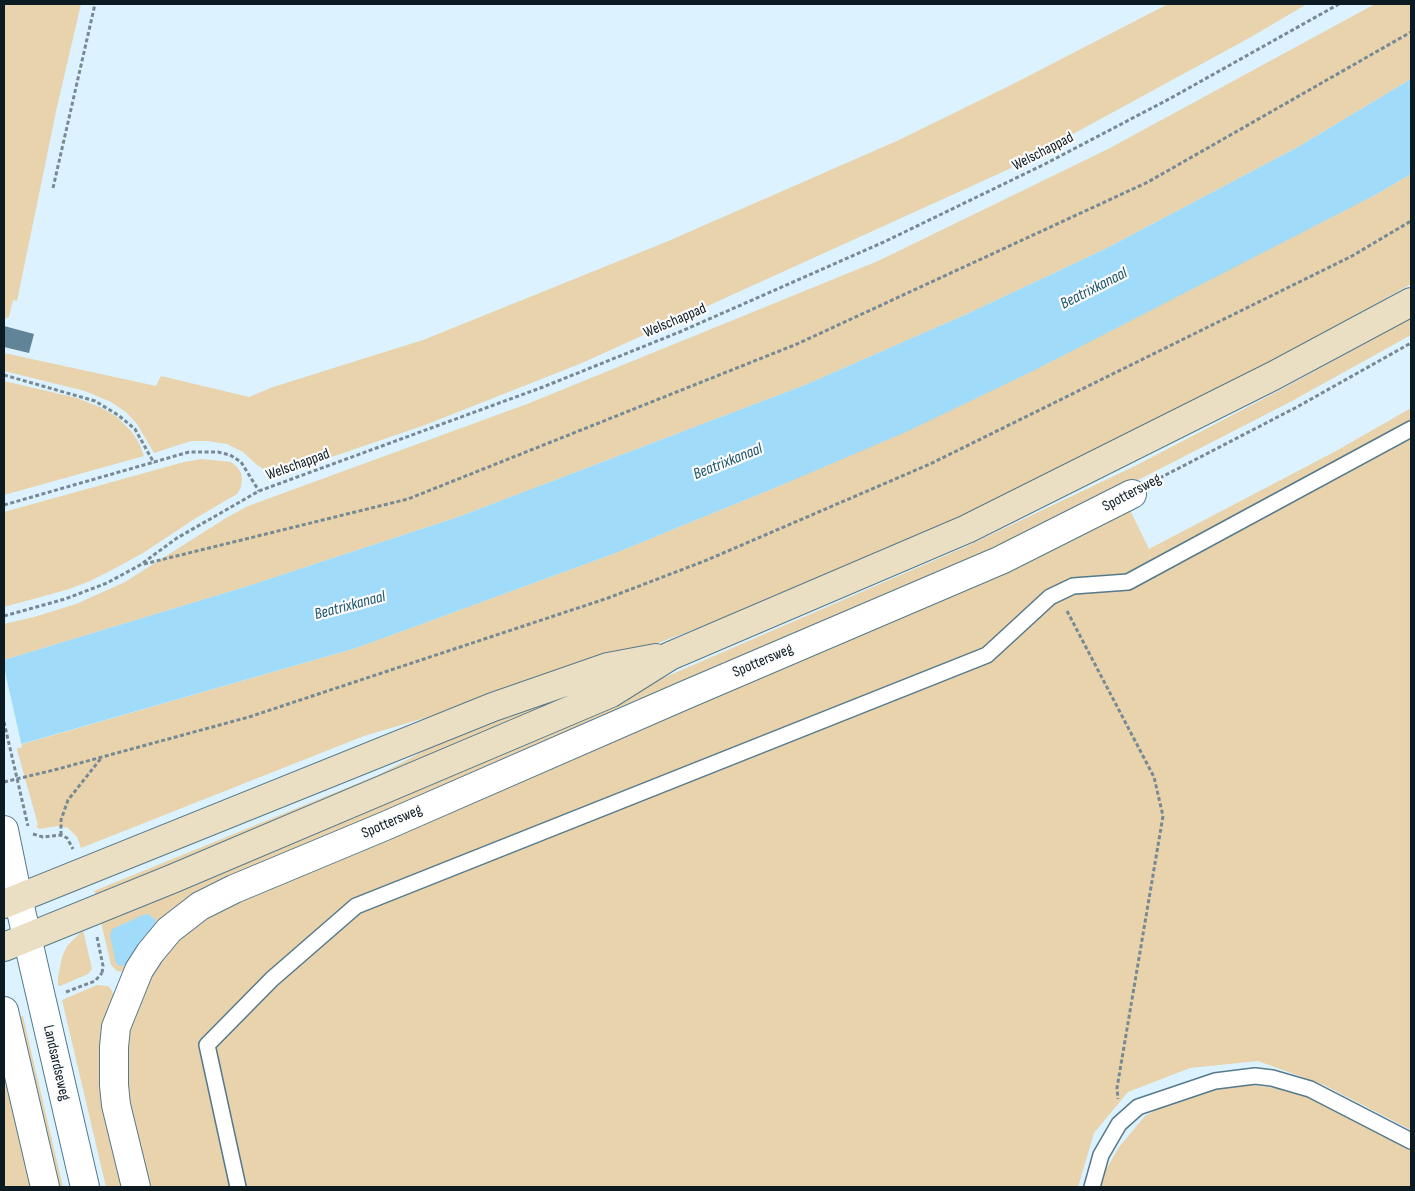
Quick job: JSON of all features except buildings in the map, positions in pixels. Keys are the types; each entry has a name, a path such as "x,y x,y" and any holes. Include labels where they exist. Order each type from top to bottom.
{"main road":[{"path":"16,942 145,890 611,693 670,656 968,529 1273,376 1411,302"},
{"path":"11,901 493,707 608,667 670,656"}],"street":[{"name":"Spottersweg","path":"136,1187 116,1105 113,1070 116,1027 139,970 150,953 169,930 200,906 234,889 1001,560 1132,494"},
{"name":"Landsardseweg","path":"12,830 11,901 16,942 85,1187"},
{"path":"4,1011 45,1187"}],"lane":[{"path":"238,1187 207,1045 272,979 356,906 987,655 1050,597 1057,593 1073,586 1128,582 1411,429"},
{"path":"1092,1187 1101,1155 1119,1124 1138,1107 1215,1081 1255,1076 1272,1078 1310,1089 1411,1141"}],"path":[{"path":"53,188 95,4"},
{"name":"Welschappad","path":"4,616 66,599 106,583 140,565 177,538 259,491 543,387 682,331 886,240 1045,164 1163,103 1339,4"},
{"path":"140,565 408,499 797,344 1148,182 1411,32"},
{"path":"4,782 249,717 608,598 707,560 930,464 1352,256 1411,221"},
{"name":"Spottersweg","path":"1132,494 1411,343"},
{"path":"4,375 95,401 118,415 134,429 154,463"},
{"path":"4,505 189,452 218,452 230,455 241,462 259,491"},
{"path":"1057,593 1154,777 1162,816 1117,1088 1119,1124"},
{"path":"4,722 12,830"},
{"path":"61,835 60,820 68,800 102,757"}],"shaded area":[{"path":"4,4 81,4 57,107 17,301 13,300 9,317 4,319"},
{"path":"1168,4 1307,4 1251,37 1007,170 582,363 425,425 282,474 269,473 243,452 227,444 191,441 154,453 137,424 127,413 111,402 85,391 4,371 4,353 156,386 161,376 249,397 273,387 423,340 666,242 899,140"},
{"path":"1375,4 1411,4 1411,79 1298,147 1105,249 967,314 805,385 458,517 248,586 4,660 4,624 76,604 125,582 248,506 527,404 878,261 1108,149"},
{"path":"1411,174 1411,284 1274,361 954,520 773,599 648,647 479,702 364,736 81,848 77,837 68,828 58,826 39,829 36,826 38,825 16,746 356,648 613,554 784,484 1375,195"},
{"path":"1411,318 1411,335 1292,401 1144,477 1032,532 230,880 122,972 117,971 111,965 101,922 965,547 1137,465 1284,388","holes":["151,916 155,920 154,926 126,965"]},
{"path":"4,381 77,398 102,408 117,417 132,432 144,456 4,495"},
{"path":"1411,408 1411,1130 1324,1085 1258,1061 1190,1068 1128,1092 1094,1133 1078,1187 146,1187 122,1069 133,1005 165,950 216,909 1129,508 1149,549 1336,451"},
{"path":"202,459 231,462 237,467 242,479 241,487 237,494 143,553 88,582 4,607 4,512 184,462"},
{"path":"614,682 98,901 94,891 378,775 497,713"},
{"path":"83,930 92,969 88,974 60,986 58,985 58,978 62,957 67,946"},
{"path":"97,985 108,986 114,996 125,1187 106,1187 62,1000"},
{"path":"23,1016 63,1187 53,1187 14,1019"},
{"path":"4,1052 37,1187 4,1187"},
{"path":"1233,1083 1294,1090 1411,1148 1411,1187 1096,1187 1119,1147 1145,1116 1183,1095"}],"water":[{"name":"Beatrixkanaal","path":"1411,79 1411,174 1375,195 1035,370 906,432 613,554 356,648 4,749 4,660 248,586 458,517 805,385 967,314 1105,249 1298,147"},
{"path":"148,914 156,920 154,926 126,965 119,966 116,963 110,936 112,929"}],"pier":[{"path":"4,667 22,747 4,752"}]}
